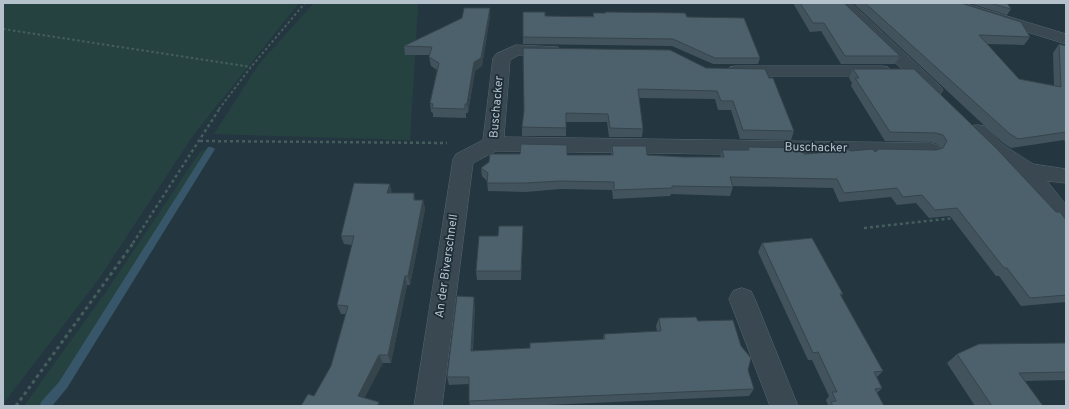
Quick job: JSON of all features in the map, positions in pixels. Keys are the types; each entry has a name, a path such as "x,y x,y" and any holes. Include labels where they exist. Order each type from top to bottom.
{"street":[{"path":"842,3 913,71 945,99"},
{"path":"948,3 1066,39"},
{"name":"Buschacker","path":"571,51 516,50 502,58 493,144 930,150"},
{"path":"718,71 913,71"},
{"path":"965,119 995,149 1028,171 1066,221"},
{"name":"An der Biverschnell","path":"428,406 463,159 493,144"},
{"path":"1028,171 1066,176"},
{"path":"742,299 784,406"}],"path":[{"path":"16,406 124,257 224,101 305,3"},
{"path":"3,29 251,67"},
{"path":"199,141 493,144"},
{"path":"864,228 956,218"}],"green space":[{"path":"3,3 299,3 194,134 98,280 3,404"},
{"path":"314,3 719,4 418,4 410,140 214,134 259,64"},
{"path":"209,148 61,382 41,406 24,406 106,292 200,152"}],"building":[{"path":"800,3 844,3 900,56 845,56 824,23 813,23"},
{"path":"865,3 961,3 1021,22 1030,37 979,35 1019,79 1061,87 1059,44 1066,46 1066,132 1018,139 1010,134"},
{"path":"990,3 1007,3 1011,9"},
{"path":"464,8 490,8 481,58 474,62 467,104 465,104 465,109 432,108 433,104 430,103 439,63 429,57 432,47 404,46 462,18"},
{"path":"523,12 545,12 545,16 594,17 593,13 606,13 605,12 685,13 687,17 744,18 760,58 715,58 673,39 523,37"},
{"path":"523,48 670,50 706,68 765,69 769,78 773,78 794,131 743,130 733,101 721,101 717,91 638,89 643,129 610,128 608,114 566,113 566,128 522,127 524,111"},
{"path":"853,69 914,69 996,148 1056,212 1060,212 1066,220 1066,295 1030,298 1007,268 1004,268 957,208 935,210 922,195 903,197 897,188 844,193 837,179 730,177 733,187 672,186 672,188 614,190 614,182 560,181 487,183 488,173 481,168 489,162 490,154 520,154 521,144 567,145 567,155 613,155 612,146 646,146 647,155 683,157 724,157 722,150 749,150 748,147 801,148 804,154 832,152 833,150 847,149 851,151 873,149 875,152 879,149 936,150 943,148 947,141 943,135 936,133 890,132 855,78 859,78"},
{"path":"354,183 390,184 387,193 414,193 414,200 423,200 408,276 405,276 388,355 379,355 358,396 379,402 377,406 301,406 308,394 314,396 331,366 348,306 337,305 354,236 341,236"},
{"path":"499,226 523,226 521,271 476,271 479,236 498,236"},
{"path":"812,238 843,294 840,294 883,371 874,372 882,388 875,389 884,406 833,406 831,402 836,401 832,392 837,392 818,352 813,353 762,243"},
{"path":"457,296 474,297 471,351 530,348 530,343 605,339 604,334 661,331 659,318 696,317 698,321 733,320 741,346 751,358 748,370 754,389 469,401 469,377 447,377"},
{"path":"1066,343 1066,372 1019,373 1043,406 992,406 957,354 979,344"}],"waterway":[{"path":"45,406 63,385 211,149"}]}
